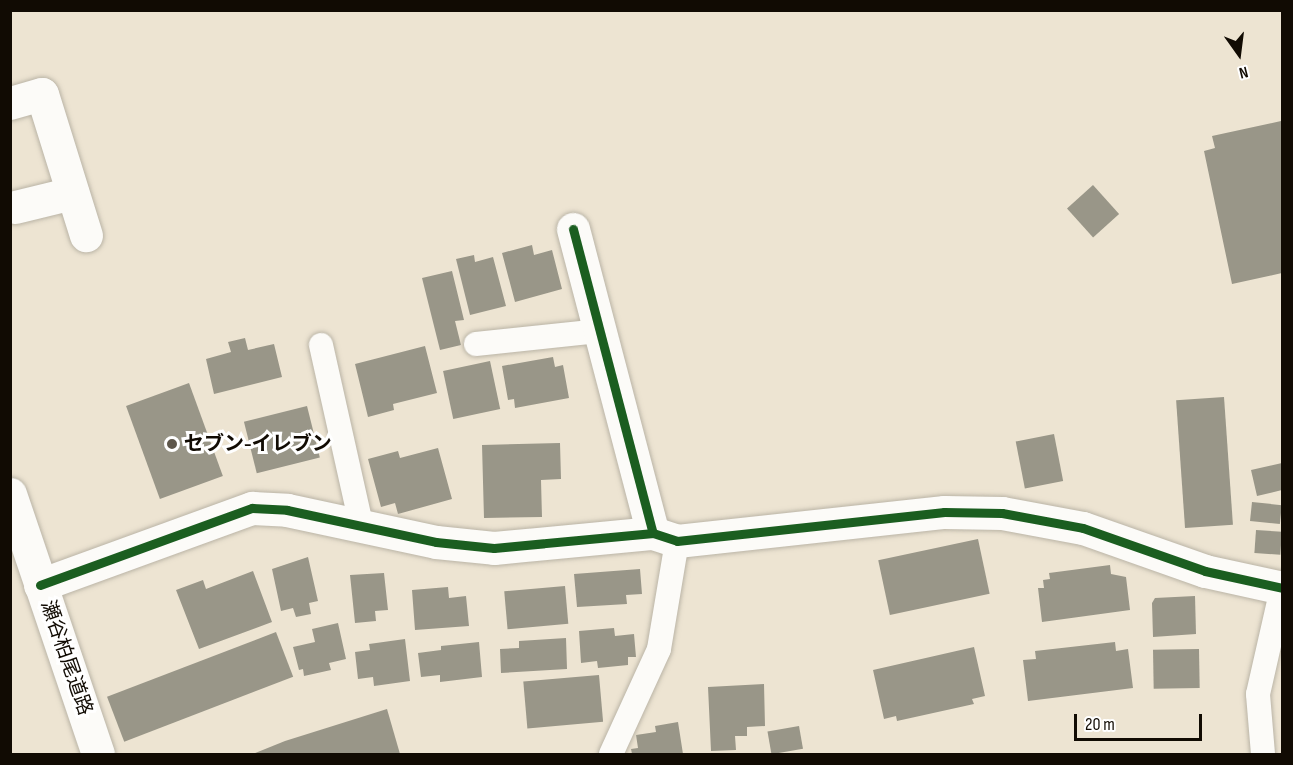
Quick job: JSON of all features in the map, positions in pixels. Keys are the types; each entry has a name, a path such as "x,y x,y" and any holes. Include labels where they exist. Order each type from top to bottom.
{"street":[{"path":"10,103 42,94 86,235"},
{"path":"15,207 72,193"},
{"path":"573,229 600,331 665,537"},
{"name":"瀬谷柏尾道路","path":"10,494 98,754"},
{"path":"40,585 252,508 287,510 362,529 494,548 665,537 944,512 1002,513 1083,528 1205,570 1282,588"}],"lane":[{"path":"476,344 600,331"},
{"path":"321,345 362,529"},
{"path":"611,754 659,649 665,537"},
{"path":"1263,754 1258,694 1282,588"}],"building":[{"path":"1281,121 1282,273 1232,284 1204,151 1215,148 1212,136"},
{"path":"1093,185 1119,214 1093,237 1067,208"},
{"path":"532,245 534,255 552,250 562,289 515,302 502,253"},
{"path":"474,255 475,262 493,257 506,306 470,315 456,259"},
{"path":"452,271 464,320 455,321 461,345 440,350 422,278"},
{"path":"245,338 248,350 274,344 282,377 214,394 206,359 231,352 228,342"},
{"path":"425,346 437,393 393,404 394,410 368,417 355,364"},
{"path":"553,357 555,367 563,365 569,398 515,408 514,399 508,400 502,366"},
{"path":"490,361 500,409 453,419 443,371"},
{"path":"189,383 223,476 160,499 126,406"},
{"path":"1224,397 1233,525 1185,528 1176,400"},
{"path":"307,406 320,457 257,473 244,422"},
{"path":"1054,434 1063,481 1025,489 1016,441"},
{"path":"560,443 561,479 541,480 542,517 484,518 482,445"},
{"path":"438,448 452,499 398,514 395,503 381,507 368,459 398,451 400,458"},
{"path":"1282,463 1282,490 1257,496 1251,470"},
{"path":"1252,502 1282,505 1280,524 1250,521"},
{"path":"1256,530 1282,532 1280,555 1254,553"},
{"path":"978,539 990,594 890,615 878,560"},
{"path":"308,557 318,601 309,603 311,614 296,617 293,608 281,611 272,569"},
{"path":"1110,565 1111,574 1126,577 1130,610 1042,622 1038,588 1044,588 1043,580 1050,579 1049,573"},
{"path":"640,569 642,594 626,595 627,604 577,607 574,574"},
{"path":"253,571 272,622 199,649 176,590 203,580 206,589"},
{"path":"384,573 388,610 375,611 376,621 355,623 350,575"},
{"path":"565,586 568,624 508,629 504,591"},
{"path":"448,587 449,598 466,596 469,626 415,630 412,590"},
{"path":"1195,596 1196,634 1153,637 1152,603 1155,598"},
{"path":"338,623 346,659 329,663 331,670 304,676 303,669 299,670 293,647 315,642 312,629"},
{"path":"614,628 615,636 634,634 636,657 628,657 628,665 598,668 597,661 581,663 579,631"},
{"path":"276,632 293,677 124,742 107,697"},
{"path":"566,638 567,669 501,673 500,649 519,648 519,641"},
{"path":"405,639 410,681 374,686 373,677 358,679 355,652 370,650 369,644"},
{"path":"479,642 482,677 440,682 440,675 421,677 418,653 441,650 441,646"},
{"path":"1115,642 1116,651 1128,649 1133,688 1028,701 1023,660 1036,659 1035,651"},
{"path":"974,647 985,696 972,699 974,704 897,721 896,716 884,719 873,670"},
{"path":"1199,649 1200,688 1154,689 1153,650"},
{"path":"599,675 603,722 527,728 523,682"},
{"path":"764,684 765,726 747,727 747,736 735,736 736,750 711,751 708,687"},
{"path":"387,709 400,754 253,754 285,741"},
{"path":"678,722 683,754 632,754 631,749 638,748 636,735 656,732 655,726"},
{"path":"799,726 803,749 771,754 767,732"}],"cycle path":[{"path":"573,229 653,533"},
{"path":"40,585 252,508 287,510 436,542 494,548 653,533 677,541 944,512 1002,513 1083,528 1205,571 1282,588"}],"place":[{"name":"セブン-イレブン","path":"172,444"}]}
